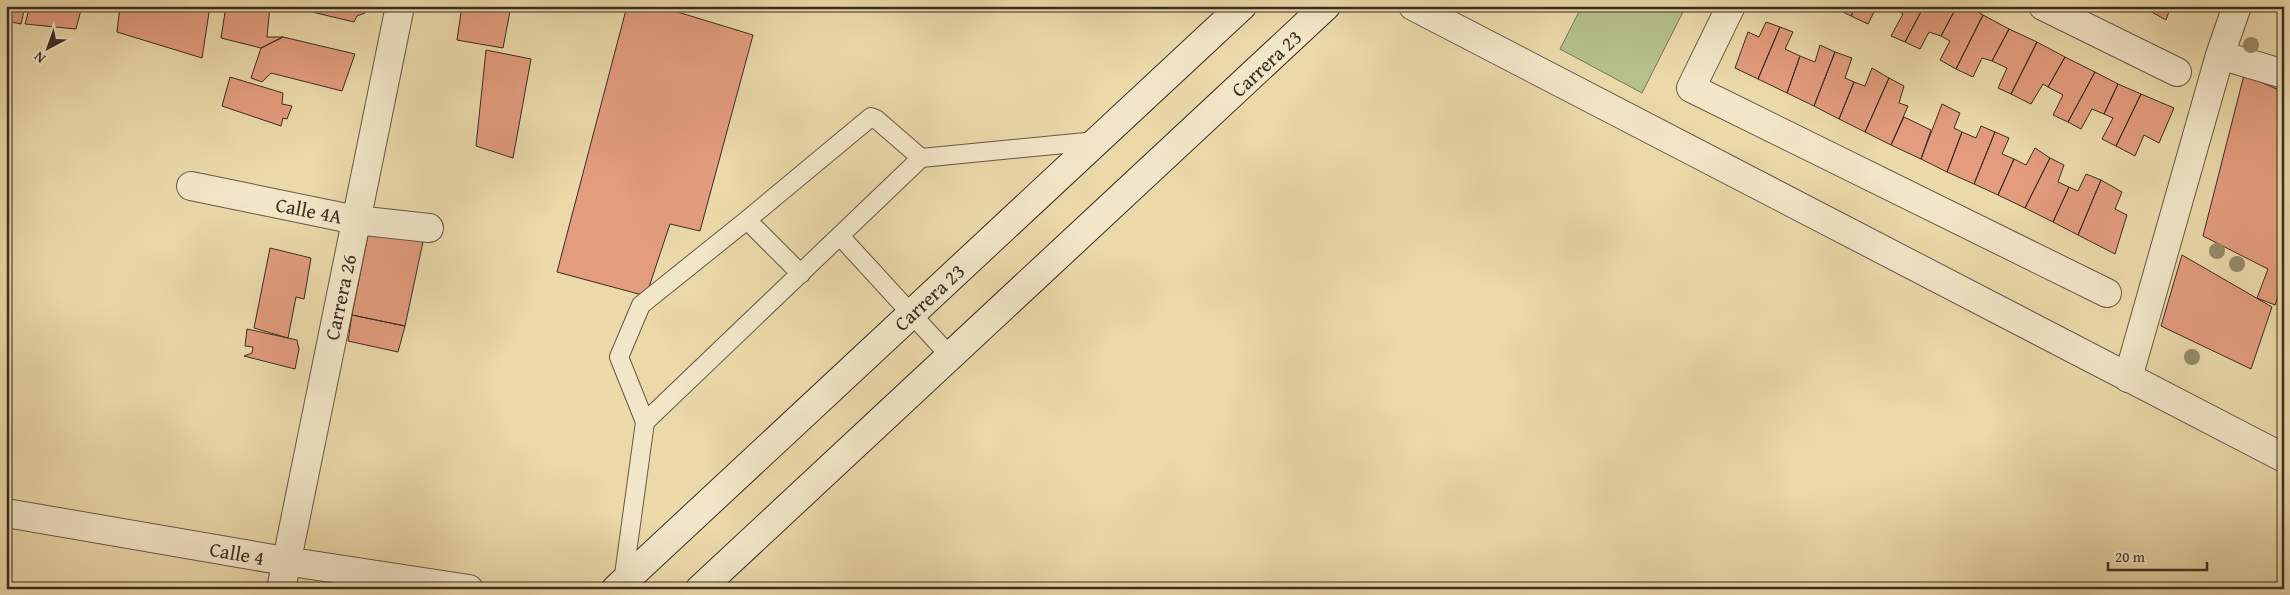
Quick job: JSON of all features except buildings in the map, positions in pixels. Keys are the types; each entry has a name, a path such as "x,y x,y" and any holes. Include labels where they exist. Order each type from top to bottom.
{"street":[{"name":"Carrera 26","path":"281,589 285,561 400,6"},
{"name":"Carrera 23","path":"620,585 1242,6"},
{"name":"Carrera 23","path":"700,589 1326,6"},
{"path":"1413,6 2284,458"},
{"path":"1731,6 1690,88 2107,293"},
{"path":"2043,6 2177,72"},
{"path":"2128,378 2220,55 2237,6"},
{"path":"2220,55 2284,74"},
{"name":"Calle 4A","path":"191,186 356,220 429,228"},
{"name":"Calle 4","path":"6,513 285,561 469,589"}],"lane":[{"path":"620,585 645,422 619,357 641,305 747,220 870,117 876,119 921,158"},
{"path":"645,422 921,158 1097,141"},
{"path":"747,220 801,274"},
{"path":"840,236 950,356"}],"green space":[{"path":"1582,6 1686,6 1642,93 1560,49"}]}
